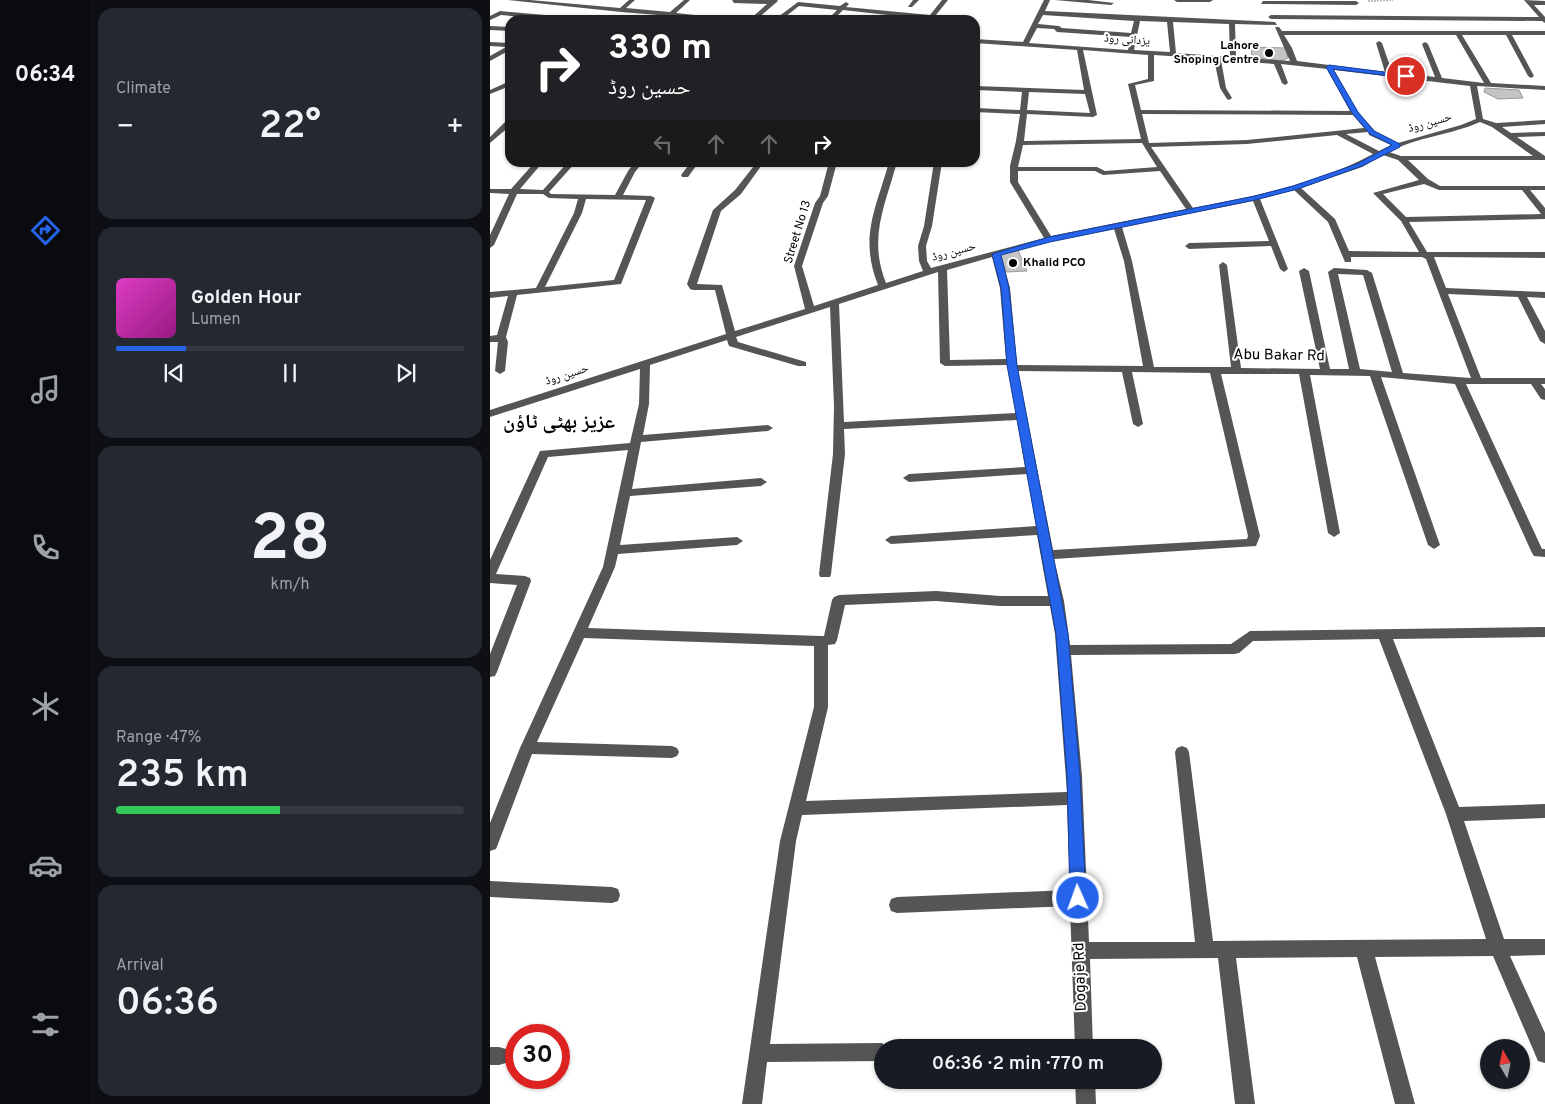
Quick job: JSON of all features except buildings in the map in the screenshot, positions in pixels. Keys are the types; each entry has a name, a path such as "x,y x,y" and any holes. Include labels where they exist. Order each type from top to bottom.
{"street":[{"path":"511,0 683,15"},
{"path":"621,10 632,0"},
{"path":"672,14 687,0"},
{"path":"835,15 852,0"},
{"path":"910,6 916,0"},
{"path":"933,15 945,0"},
{"path":"1025,45 1047,0"},
{"path":"1058,0 1112,2"},
{"path":"1177,0 1210,0"},
{"path":"734,1 775,2"},
{"path":"1528,1 1545,3"},
{"path":"1528,1 1544,20"},
{"path":"758,15 775,2"},
{"path":"1262,2 1355,2 1367,18"},
{"path":"1262,2 1290,48 1294,63"},
{"path":"784,15 798,4 904,15"},
{"path":"561,15 578,6"},
{"path":"648,15 652,12"},
{"path":"490,18 500,13 518,15"},
{"path":"1041,13 1170,21 1232,22 1367,18 1544,20"},
{"path":"1131,51 1137,19"},
{"path":"1170,21 1173,55"},
{"path":"1232,22 1233,59"},
{"path":"1035,26 1059,28 1057,30 1066,31 1133,35"},
{"path":"490,28 505,29"},
{"path":"1280,33 1545,33"},
{"path":"1458,33 1488,85"},
{"path":"1508,33 1531,76"},
{"name":"یزدانی روڈ","path":"980,41 1294,63 1473,84 1545,88"},
{"path":"1379,43 1389,74"},
{"path":"490,44 505,46"},
{"path":"1426,44 1439,80"},
{"path":"490,59 505,49"},
{"path":"980,110 1093,115 1080,49"},
{"path":"1150,53 1151,80 1131,84 1145,143 1191,211"},
{"path":"1217,58 1223,88 1229,98"},
{"path":"1277,62 1284,83"},
{"path":"1329,67 1355,113 1370,130 1397,145"},
{"path":"1473,84 1480,120 1495,124 1545,122"},
{"path":"491,91 505,86"},
{"path":"980,88 1088,92"},
{"path":"1026,90 1020,143 1014,169 1014,182 1049,239"},
{"path":"1139,112 1355,113"},
{"name":"حسین روڈ","path":"490,414 645,362 942,268 1049,239 1118,227 1255,198 1295,187 1359,165 1397,145 1480,120"},
{"path":"1495,124 1543,158"},
{"path":"490,141 505,127"},
{"path":"1020,143 1247,142 1370,130"},
{"path":"1338,133 1381,154 1401,158 1543,158"},
{"path":"1509,135 1545,134"},
{"path":"1401,158 1425,181 1439,188 1545,188"},
{"path":"490,245 514,192 536,167"},
{"path":"545,192 568,167"},
{"path":"618,197 636,167"},
{"path":"685,174 691,167"},
{"path":"757,167 738,192 717,210 692,284 693,287 698,288 719,286 733,344 802,364"},
{"name":"Street No 13","path":"810,310 798,266 819,203 824,196 832,167"},
{"path":"883,287 873,261 872,228 891,167"},
{"path":"928,272 923,261 922,246 928,226 937,167"},
{"path":"1014,169 1096,168 1103,173 1161,169"},
{"path":"1425,181 1377,192 1404,220 1426,255 1430,258 1477,380"},
{"path":"1295,187 1306,195 1332,221 1354,271"},
{"path":"1524,188 1545,215"},
{"path":"490,191 545,192 549,196 651,198 618,282 490,295"},
{"path":"540,290 578,214 583,196"},
{"path":"1255,198 1259,203 1284,270"},
{"path":"1404,220 1545,215"},
{"path":"1118,227 1128,260 1148,369"},
{"path":"1189,246 1274,243"},
{"name":"Dogaje Rd","path":"996,254 1005,288 1012,365 1057,601 1064,650 1074,798 1084,1039"},
{"path":"1345,254 1545,255"},
{"path":"1223,265 1235,349 1236,371"},
{"name":"Abu Bakar Rd","path":"942,268 945,363 1215,371 1355,372 1398,374 1459,381 1540,381"},
{"path":"1355,372 1334,270 1354,271 1368,275 1398,374"},
{"path":"1304,271 1326,372"},
{"path":"1443,291 1545,295"},
{"path":"500,370 503,342 501,337 514,293"},
{"path":"1522,294 1545,341"},
{"path":"825,574 839,454 834,302"},
{"path":"490,339 501,337"},
{"path":"490,844 527,748 609,567 644,404 645,362"},
{"path":"1126,369 1138,424"},
{"path":"1048,555 1252,543 1254,536 1215,371"},
{"path":"1304,372 1334,533"},
{"path":"1374,373 1434,545"},
{"path":"1459,381 1538,553 1545,553"},
{"path":"1540,381 1545,398"},
{"path":"839,426 1022,416"},
{"path":"490,574 544,454 768,428"},
{"path":"909,478 1033,470"},
{"path":"625,493 761,482"},
{"path":"891,540 1044,530"},
{"path":"613,550 737,541"},
{"path":"490,578 525,581 490,672"},
{"path":"579,633 821,642 830,640 839,600 936,596 1000,601 1057,601"},
{"path":"1064,650 1234,649 1250,636 1545,632"},
{"path":"1384,634 1454,814 1498,948 1545,1054"},
{"path":"752,1104 788,840 821,707 821,642"},
{"path":"527,748 672,752"},
{"path":"1182,752 1205,950"},
{"path":"796,808 1074,798"},
{"path":"1454,814 1545,811"},
{"path":"490,890 612,895"},
{"path":"897,905 1078,898"},
{"path":"1080,951 1545,947"},
{"path":"1364,949 1405,1104"},
{"path":"1226,950 1245,1104"},
{"path":"760,1052 874,1052"},
{"path":"1085,1089 1086,1104"}],"path":[{"path":"1355,2 1393,0"}],"place":[{"name":"Lahore Shoping Centre","path":"1269,53"},
{"name":"Khalid PCO","path":"1013,263"}],"district":[{"name":"عزیز بھٹی ٹاؤن","path":"559,423"}],"route":[{"path":"1078,898 1074,776 1062,634 1040,504 1012,365 1005,288 996,254 1049,239 1118,227 1255,198 1295,187 1359,165 1397,145 1372,133 1355,113 1329,67 1406,76"}]}
